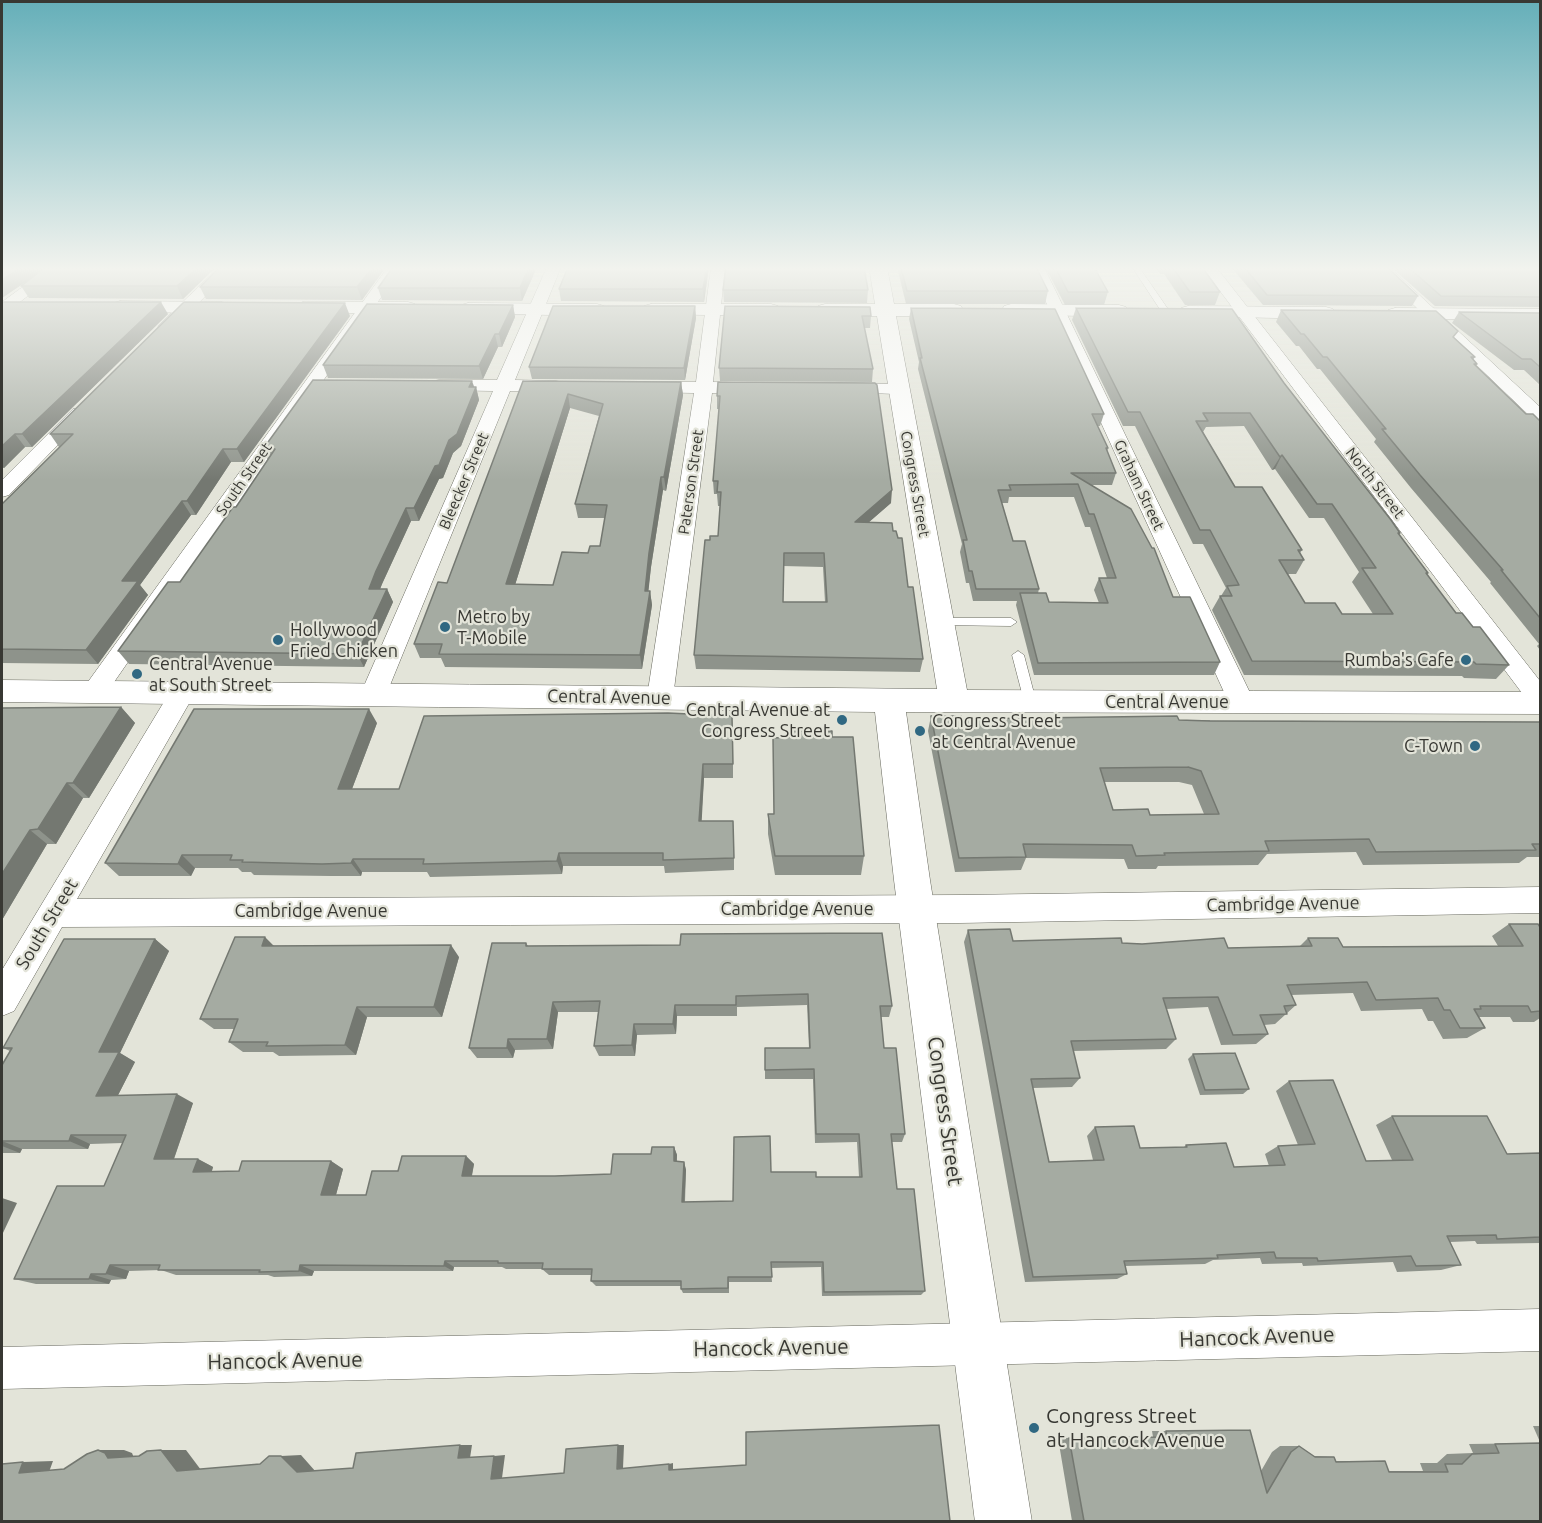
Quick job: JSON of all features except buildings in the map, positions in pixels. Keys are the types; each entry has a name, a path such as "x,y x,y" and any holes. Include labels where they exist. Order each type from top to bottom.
{"street":[{"path":"152,341 155,338"},
{"name":"South Street","path":"94,692 320,385 347,338"},
{"name":"Bleecker Street","path":"373,695 524,338"},
{"name":"Paterson Street","path":"660,697 710,338"},
{"name":"Congress Street","path":"890,338 954,701"},
{"name":"Graham Street","path":"1070,338 1242,702"},
{"name":"North Street","path":"1263,338 1540,698"},
{"path":"1457,338 1540,416"},
{"path":"420,385 579,386"},
{"path":"626,387 765,388"},
{"path":"824,388 898,389"},
{"path":"2,491 94,399"},
{"name":"Central Avenue","path":"2,691 954,701 1540,703"},
{"name":"South Street","path":"2,1000 182,693"},
{"name":"Congress Street","path":"889,700 977,1344 1004,1521"},
{"name":"Cambridge Avenue","path":"54,913 916,908 1540,900"},
{"name":"Hancock Avenue","path":"2,1368 1540,1330"}],"lane":[{"path":"939,622 1011,622"},
{"path":"1018,655 1030,701"}],"place":[{"name":"Metro by T-Mobile","path":"445,627"},
{"name":"Hollywood Fried Chicken","path":"278,640"},
{"name":"Rumba's Cafe","path":"1466,660"},
{"name":"Central Avenue at South Street","path":"137,674"},
{"name":"Central Avenue at Congress Street","path":"842,720"},
{"name":"Congress Street at Central Avenue","path":"920,731"},
{"name":"C-Town","path":"1475,746"},
{"name":"Congress Street at Hancock Avenue","path":"1034,1428"}]}
